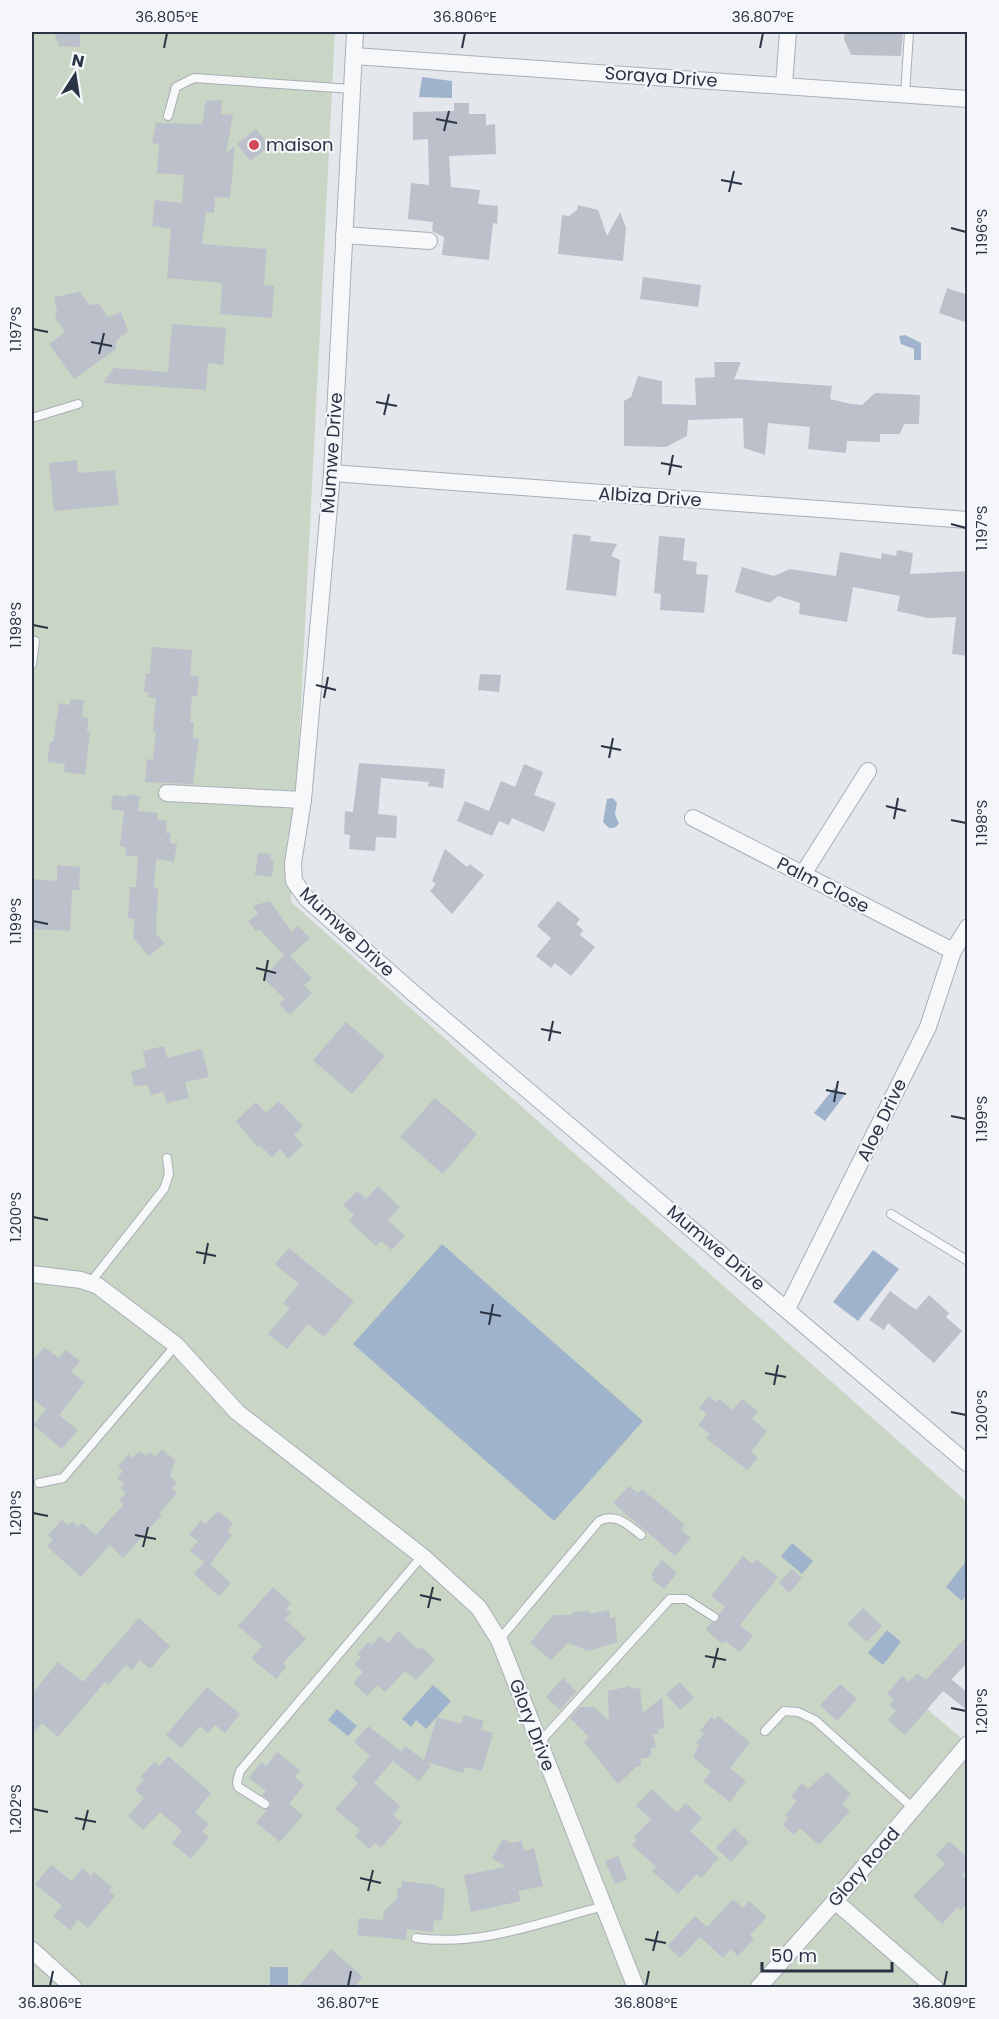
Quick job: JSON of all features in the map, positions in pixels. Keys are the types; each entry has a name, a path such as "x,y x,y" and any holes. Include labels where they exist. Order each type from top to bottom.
{"street":[{"name":"Mumwe Drive","path":"355,32 332,473 303,800 293,863 294,881 307,899 412,992 968,1464"},
{"path":"784,85 788,32"},
{"name":"Soraya Drive","path":"354,56 968,99"},
{"path":"344,235 429,241"},
{"name":"Albiza Drive","path":"332,473 968,520"},
{"path":"803,874 868,771"},
{"path":"167,793 303,800"},
{"name":"Palm Close","path":"693,818 953,951"},
{"name":"Aloe Drive","path":"787,1309 927,1027 953,951 968,927"},
{"path":"32,1274 90,1283"},
{"name":"Glory Drive","path":"90,1283 176,1345 237,1412 363,1508 422,1556 479,1608 500,1640 538,1744 636,1988"},
{"name":"Glory Road","path":"758,1988 914,1810 968,1744"},
{"path":"835,1901 935,1988"},
{"path":"32,1950 74,1988"}],"lane":[{"path":"905,95 909,32"},
{"path":"168,116 176,87 194,78 352,89"},
{"path":"32,418 78,404"},
{"path":"32,664 35,641"},
{"path":"90,1283 164,1189 169,1174 167,1158"},
{"path":"891,1214 968,1261"},
{"path":"39,1484 63,1478 176,1345"},
{"path":"500,1640 599,1521 607,1517 621,1519 641,1535"},
{"path":"265,1804 238,1787 240,1771 422,1556"},
{"path":"538,1744 670,1599 686,1599 714,1617"},
{"path":"765,1731 784,1711 798,1712 815,1720 914,1810"},
{"path":"416,1938 441,1942 477,1940 604,1905"}],"green space":[{"path":"32,32 335,32 291,902 967,1502 967,1663 926,1708 967,1743 967,1987 32,1987"}],"water":[{"path":"422,77 452,81 452,98 419,97"},
{"path":"905,335 921,343 921,360 914,360 914,349 901,344 899,336"},
{"path":"613,798 617,803 615,814 619,824 614,828 609,828 603,822 607,799"},
{"path":"834,1088 844,1096 825,1121 814,1113"},
{"path":"442,1244 643,1421 554,1521 353,1344"},
{"path":"873,1250 899,1269 858,1321 833,1302"},
{"path":"792,1543 813,1561 802,1574 781,1556"},
{"path":"967,1560 967,1594 962,1601 946,1587"},
{"path":"887,1630 901,1642 883,1665 868,1653"},
{"path":"433,1685 451,1701 426,1729 416,1720 411,1727 402,1719"},
{"path":"337,1709 357,1726 348,1736 328,1720"},
{"path":"270,1967 288,1967 288,1987 270,1987"}],"building":[{"path":"54,32 80,32 80,47 59,46"},
{"path":"845,32 903,32 901,56 851,55 844,39"},
{"path":"222,100 221,114 233,115 226,153 235,146 230,198 215,197 214,213 206,212 202,244 267,249 264,285 274,286 272,318 220,314 222,283 167,278 171,229 152,226 155,200 182,203 184,175 157,173 159,144 152,143 156,123 202,124 206,101"},
{"path":"454,103 469,103 469,114 486,114 486,125 495,124 496,154 449,156 451,187 480,190 478,204 498,206 497,224 493,223 489,260 442,255 444,237 432,231 433,222 408,219 411,183 429,185 428,139 413,140 413,112 454,111"},
{"name":"maison","path":"256,129 270,146 250,161 237,144"},
{"path":"578,205 598,210 607,236 620,212 626,228 623,261 558,254 562,215 569,216 577,210"},
{"path":"643,277 701,285 698,307 640,299"},
{"path":"947,288 968,295 968,323 939,313"},
{"path":"80,292 89,305 99,304 108,317 121,312 128,331 116,341 116,349 74,379 49,344 65,332 55,318 57,312 54,297"},
{"path":"172,324 226,328 223,365 208,363 206,390 103,383 114,368 168,372"},
{"path":"714,362 741,362 734,379 832,386 830,399 851,404 862,405 875,393 920,395 919,424 904,424 900,434 880,434 880,442 847,441 846,453 808,449 810,427 768,423 765,455 744,448 743,418 688,420 687,436 666,447 624,446 624,401 631,397 638,376 662,381 662,404 696,405 695,378 715,377"},
{"path":"77,460 78,473 115,470 119,505 54,511 49,463"},
{"path":"573,534 591,536 590,541 617,544 611,556 620,560 616,596 566,590"},
{"path":"659,536 685,538 683,560 697,562 696,574 708,575 704,613 660,610 661,594 654,593"},
{"path":"897,550 913,553 910,574 968,571 968,656 952,654 956,617 928,618 897,611 900,596 853,587 847,622 799,614 800,603 778,596 770,603 735,592 742,567 774,576 790,569 836,576 840,552 881,559 882,553 896,556"},
{"path":"152,647 192,650 190,675 199,676 197,696 192,696 190,722 194,722 193,738 199,739 193,784 145,782 147,759 153,760 156,731 153,731 156,698 148,697 148,692 144,692 146,673 150,674"},
{"path":"480,674 501,675 499,692 478,690"},
{"path":"70,699 84,700 82,717 89,718 87,731 90,732 85,775 64,772 65,764 47,762 50,742 53,742 59,703 70,705"},
{"path":"359,763 445,769 443,788 428,786 429,782 381,778 378,814 397,816 396,838 376,837 375,851 349,849 350,835 344,834 345,811 353,812"},
{"path":"524,764 543,772 534,795 556,803 544,832 512,818 509,825 499,821 492,836 457,821 465,801 489,811 501,781 515,787"},
{"path":"127,794 140,796 138,811 158,813 157,819 167,821 166,833 171,833 170,843 177,844 174,862 156,859 154,888 158,889 156,934 165,943 149,956 133,938 135,919 128,918 130,887 136,887 138,857 125,855 126,847 120,846 124,811 111,809 113,795 127,797"},
{"path":"445,849 467,867 470,864 484,875 452,914 430,891 436,884 432,881"},
{"path":"258,853 271,854 270,860 274,860 272,877 255,875"},
{"path":"57,865 80,867 79,890 72,890 70,931 34,929 32,879 57,881"},
{"path":"270,901 292,932 298,926 310,938 290,956 312,978 304,985 312,993 290,1015 279,1004 285,999 263,978 284,955 248,921 258,914 253,906"},
{"path":"558,901 580,919 576,924 583,930 580,935 595,947 571,976 555,963 551,968 536,956 551,938 537,926"},
{"path":"346,1022 385,1056 352,1094 313,1060"},
{"path":"164,1046 167,1058 202,1049 209,1077 185,1082 189,1098 166,1103 164,1092 151,1095 148,1085 134,1086 131,1072 146,1067 143,1051"},
{"path":"435,1098 477,1134 443,1174 400,1137"},
{"path":"279,1101 303,1126 294,1135 303,1145 288,1159 280,1149 272,1157 259,1145 257,1147 236,1121 256,1102 266,1113"},
{"path":"378,1186 400,1207 388,1220 405,1236 392,1250 381,1241 376,1246 349,1221 354,1215 343,1205 357,1191 366,1199"},
{"path":"289,1248 354,1301 324,1337 308,1324 287,1349 268,1334 290,1308 283,1303 299,1284 275,1264"},
{"path":"890,1291 916,1310 929,1295 949,1313 946,1317 962,1331 934,1363 888,1323 884,1330 869,1320"},
{"path":"44,1347 59,1358 66,1350 80,1361 71,1372 85,1382 59,1415 78,1430 62,1449 33,1425 46,1409 32,1398 32,1362"},
{"path":"709,1396 716,1402 719,1399 733,1410 742,1399 758,1411 752,1419 767,1431 751,1452 758,1458 747,1470 706,1438 710,1434 698,1425 707,1414 699,1408"},
{"path":"162,1449 175,1460 170,1477 177,1482 172,1489 177,1493 160,1513 162,1515 123,1558 110,1545 81,1577 47,1546 53,1540 48,1535 62,1520 68,1525 72,1521 78,1527 82,1523 96,1535 124,1504 119,1500 126,1493 120,1488 124,1483 117,1478 123,1471 118,1467 128,1454 133,1458 140,1451 146,1456 150,1452 155,1457"},
{"path":"629,1486 638,1493 642,1489 685,1525 681,1530 691,1538 675,1556 613,1503"},
{"path":"218,1511 233,1523 227,1531 232,1535 210,1564 231,1583 219,1596 194,1574 204,1562 190,1551 198,1541 189,1535 201,1520 205,1524"},
{"path":"743,1556 752,1564 756,1559 778,1577 740,1625 753,1636 740,1652 725,1641 722,1644 705,1629 711,1623 719,1621 719,1614 725,1607 711,1596"},
{"path":"662,1560 677,1573 664,1589 652,1579 654,1577 651,1574"},
{"path":"792,1569 802,1578 789,1593 779,1583"},
{"path":"273,1587 291,1603 286,1609 291,1613 285,1619 306,1639 283,1663 287,1666 276,1679 251,1658 262,1646 238,1626"},
{"path":"863,1608 882,1626 867,1642 847,1624"},
{"path":"609,1610 610,1618 615,1617 617,1642 589,1651 568,1643 551,1660 530,1643 553,1615 572,1615 572,1612 589,1611 589,1614"},
{"path":"139,1618 170,1646 150,1669 140,1660 132,1670 126,1665 108,1685 105,1682 58,1737 42,1723 32,1734 32,1694 58,1662 83,1682"},
{"path":"398,1631 419,1650 422,1647 435,1660 416,1680 405,1671 385,1692 377,1685 367,1696 353,1683 363,1672 354,1664 361,1657 357,1654 368,1642 372,1645 380,1636 388,1643"},
{"path":"968,1635 968,1662 951,1679 968,1693 968,1711 943,1691 905,1735 888,1720 896,1710 889,1705 894,1700 887,1694 902,1676 909,1682 917,1673 926,1680"},
{"path":"563,1678 576,1691 560,1710 546,1697"},
{"path":"680,1682 694,1698 680,1710 666,1694"},
{"path":"840,1684 857,1699 837,1721 820,1705"},
{"path":"630,1686 630,1689 640,1688 643,1713 662,1697 664,1728 658,1729 658,1734 653,1734 656,1747 651,1748 651,1755 648,1758 641,1758 641,1766 637,1766 618,1784 584,1742 589,1737 570,1718 580,1707 594,1707 609,1721 608,1691"},
{"path":"207,1687 240,1714 225,1733 215,1725 208,1733 200,1726 181,1748 166,1735"},
{"path":"464,1715 484,1721 481,1730 493,1733 482,1771 465,1767 463,1773 426,1762 431,1766 419,1781 393,1761 405,1746 424,1760 437,1717 461,1724"},
{"path":"718,1716 750,1742 730,1768 746,1781 730,1802 703,1781 711,1772 693,1757 699,1745 696,1743 704,1734 700,1731 711,1717 715,1720"},
{"path":"368,1726 401,1751 374,1783 400,1806 393,1815 402,1823 381,1848 375,1843 369,1849 355,1836 360,1830 335,1809 358,1783 352,1777 370,1756 354,1742"},
{"path":"277,1752 300,1770 295,1777 304,1785 289,1804 303,1815 280,1842 256,1823 272,1803 262,1795 266,1791 249,1778 261,1762 266,1766"},
{"path":"168,1756 211,1793 195,1812 209,1824 202,1832 209,1837 191,1859 172,1843 182,1831 160,1812 143,1830 128,1816 144,1798 135,1790 144,1780 140,1777 155,1761 159,1766"},
{"path":"827,1772 851,1794 842,1804 850,1811 819,1845 800,1828 794,1835 783,1825 788,1818 785,1815 797,1801 791,1796 802,1783 808,1789"},
{"path":"652,1789 677,1813 686,1803 702,1818 690,1831 719,1858 701,1878 697,1874 678,1894 652,1871 656,1867 632,1845 637,1840 634,1837 651,1819 636,1806"},
{"path":"734,1828 749,1842 731,1862 716,1848"},
{"path":"503,1839 511,1843 522,1841 524,1851 534,1848 543,1886 518,1891 521,1901 471,1912 464,1875 506,1867 492,1858"},
{"path":"949,1841 968,1858 968,1869 962,1875 968,1881 968,1903 961,1910 958,1907 942,1924 913,1896 945,1864 936,1855"},
{"path":"618,1856 627,1879 615,1884 605,1861"},
{"path":"51,1865 72,1881 82,1868 91,1876 94,1872 112,1887 109,1891 115,1896 88,1928 78,1920 70,1930 53,1916 62,1906 35,1884"},
{"path":"402,1881 445,1888 442,1921 434,1920 433,1932 407,1929 406,1940 357,1935 359,1918 383,1920 384,1911 396,1900 398,1887 402,1888"},
{"path":"733,1899 743,1908 749,1901 767,1917 750,1935 754,1939 738,1956 731,1949 723,1958 700,1937 680,1958 667,1946 695,1916 707,1927"},
{"path":"331,1949 363,1977 353,1988 297,1988"}],"place":[{"name":"maison","path":"254,145"}]}
